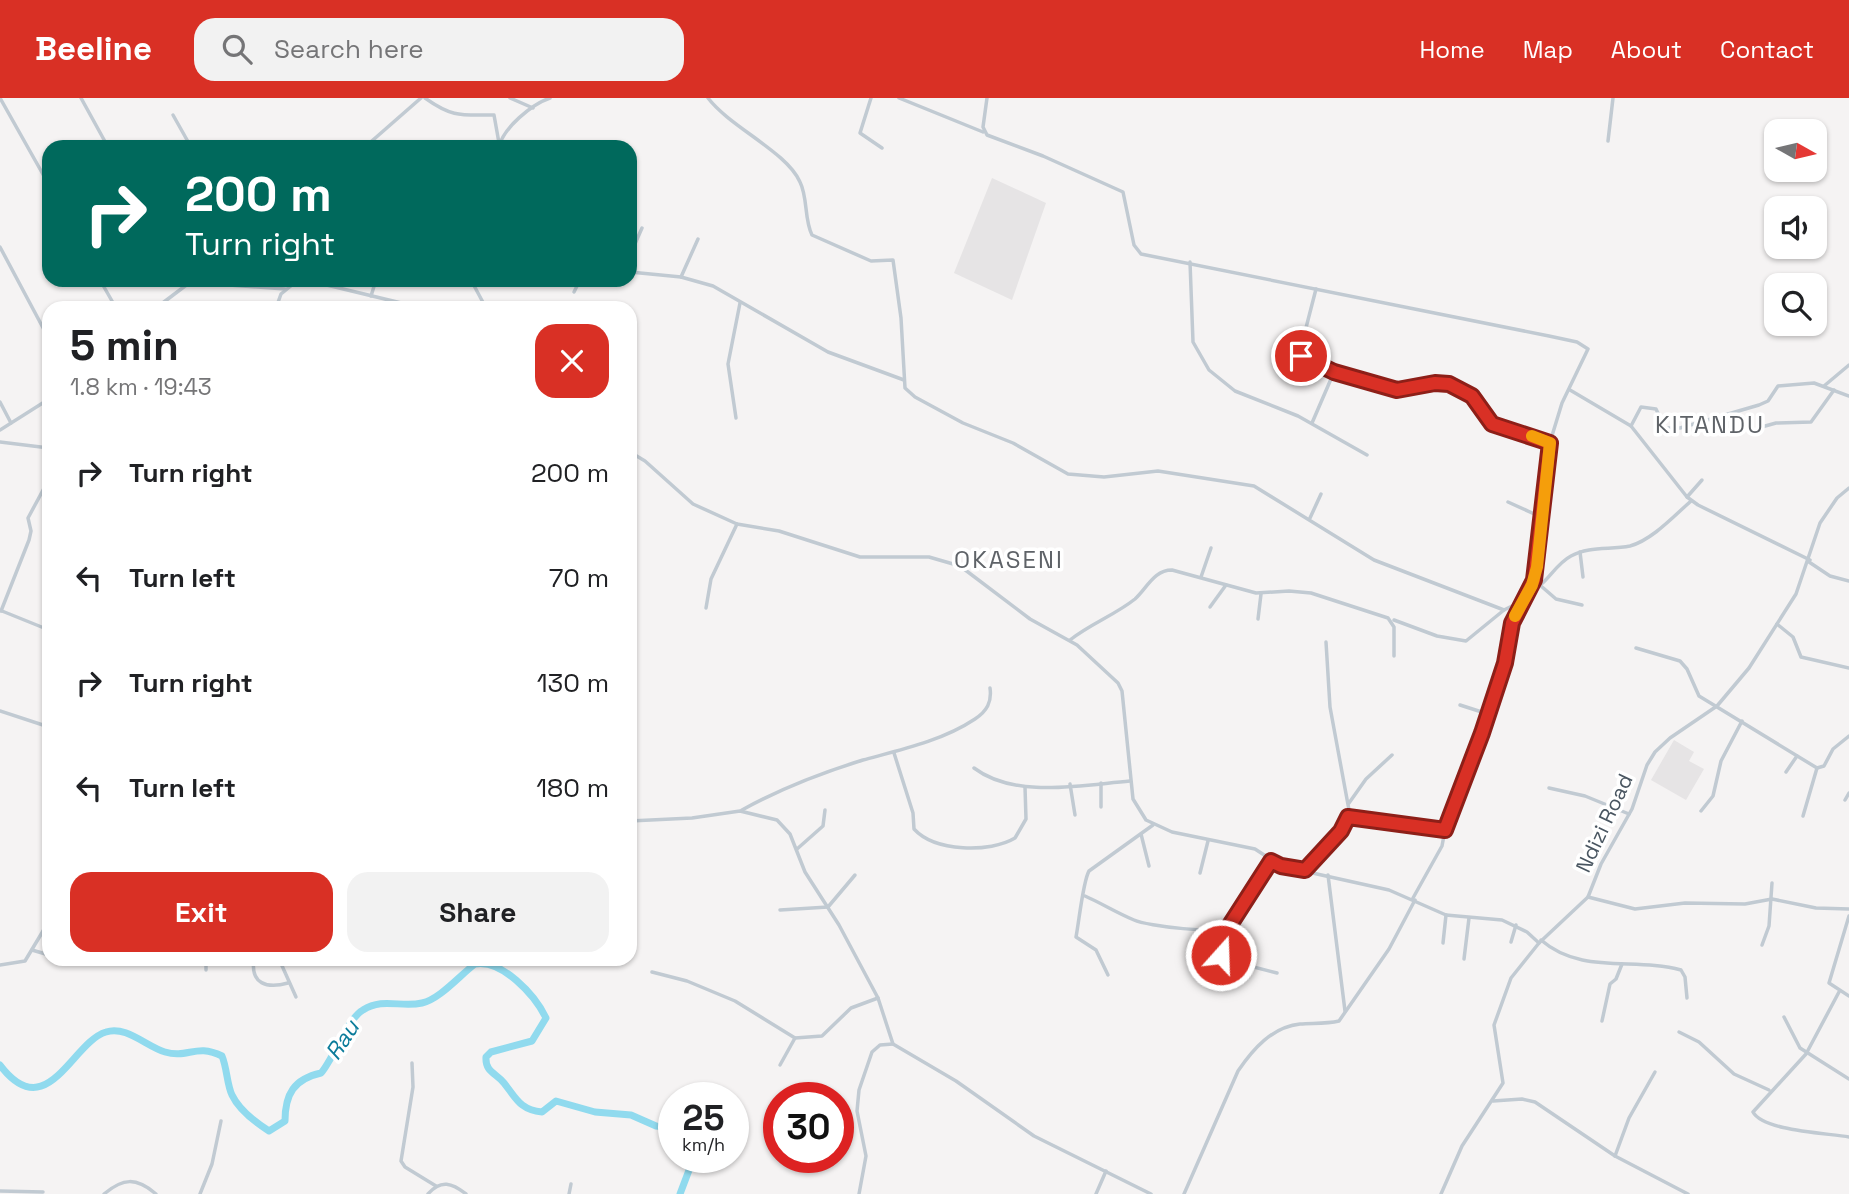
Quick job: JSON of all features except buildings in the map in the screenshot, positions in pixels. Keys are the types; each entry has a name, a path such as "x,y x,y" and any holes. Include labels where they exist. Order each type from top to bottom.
{"street":[{"path":"0,98 42,173"},
{"path":"82,98 104,140"},
{"path":"373,140 423,98 458,116 495,115 498,140"},
{"path":"510,98 533,108"},
{"path":"504,140 541,100 550,98"},
{"path":"708,98 719,113 768,147 799,179 812,235 871,261 892,260 901,318 907,391 927,404 963,423 1013,443 1068,474 1104,477 1158,471 1241,482 1267,491 1374,560 1504,610"},
{"path":"871,98 860,132 882,148"},
{"path":"899,98 1123,192 1136,252 1577,342 1587,347 1588,353 1570,390 1550,443 1537,567 1512,623 1505,663 1445,830 1442,846 1389,949 1346,1013 1335,1022 1286,1027 1258,1046 1238,1071 1184,1194"},
{"path":"983,132 987,98"},
{"path":"1608,141 1613,98"},
{"path":"173,115 187,140"},
{"path":"637,239 642,228"},
{"path":"681,277 698,239"},
{"path":"0,248 42,326"},
{"path":"1190,262 1193,342 1200,359 1235,391 1269,402 1367,455"},
{"path":"637,273 681,277 720,289 828,352 905,380"},
{"path":"165,301 182,287"},
{"path":"262,287 285,289"},
{"path":"279,301 288,287"},
{"path":"334,287 392,301"},
{"path":"371,296 374,287"},
{"path":"574,292 576,287"},
{"path":"1316,289 1300,351 1306,359 1334,372 1397,390 1435,383 1449,384 1472,396 1492,424 1550,443"},
{"path":"736,418 728,364 740,303"},
{"path":"1824,386 1849,365"},
{"path":"1312,423 1334,372"},
{"path":"1631,426 1638,410 1644,406 1656,409 1665,428 1680,428 1765,403 1778,386 1809,382 1849,396"},
{"path":"1570,390 1631,426 1687,497 1766,541 1809,561 1830,576 1849,581"},
{"path":"1758,428 1776,423 1811,422 1834,390"},
{"path":"0,402 11,423"},
{"path":"0,430 42,403"},
{"path":"0,442 42,447"},
{"path":"637,456 693,504 737,524 779,531 860,557 929,558 960,566 1030,620 1070,640 1099,664 1122,691 1130,781 1135,806 1153,825 1208,841 1255,849 1281,866 1328,875 1414,899 1446,915 1502,920 1516,925 1555,950 1594,962 1681,970 1685,977 1687,998"},
{"path":"1687,497 1702,480"},
{"name":"Ndizi Road","path":"1441,1194 1462,1146 1493,1101 1504,1076 1495,1041 1498,1008 1511,978 1540,942 1588,897 1601,864 1629,814 1647,765 1655,752 1670,738 1717,706 1749,668 1796,594 1820,523 1837,498 1849,488"},
{"path":"42,492 28,518 31,531 29,540 1,611 42,627"},
{"path":"1310,518 1321,494"},
{"path":"1528,592 1541,586 1561,562 1580,552 1636,544 1692,500"},
{"path":"1508,502 1541,517"},
{"path":"706,608 711,579 737,524"},
{"path":"1201,577 1210,548"},
{"path":"1580,552 1583,577"},
{"path":"1070,640 1089,625 1133,600 1160,572 1172,570 1261,594 1289,591 1311,593 1437,636 1466,641 1504,610 1523,600"},
{"path":"1210,607 1226,585"},
{"path":"1541,586 1556,598 1581,606"},
{"path":"1258,619 1261,594"},
{"path":"1391,619 1394,627 1394,656"},
{"path":"1777,624 1793,637 1801,657 1849,668"},
{"path":"1305,870 1341,831 1348,817 1349,803 1330,707 1326,642"},
{"path":"1636,649 1680,661 1687,669 1695,692 1817,768 1824,766 1837,743 1849,736"},
{"path":"637,821 692,818 740,811 806,780 894,753 975,719 990,702 990,688"},
{"path":"1460,705 1488,714"},
{"path":"0,711 42,725"},
{"path":"1701,811 1713,796 1721,761 1742,721"},
{"path":"894,753 913,813 915,832 941,842 983,848 1015,838 1026,819 1025,787"},
{"path":"1349,803 1366,779 1392,755"},
{"path":"1786,772 1797,756"},
{"path":"974,768 995,780 1025,787 1130,781"},
{"path":"1803,816 1817,768"},
{"path":"1101,783 1101,807"},
{"path":"1070,784 1075,815"},
{"path":"1549,788 1585,796 1629,814"},
{"path":"1845,800 1849,793"},
{"path":"797,849 822,826 825,810"},
{"path":"740,811 777,820 790,834 805,872 878,998 893,1044"},
{"path":"1348,817 1445,830"},
{"path":"1108,975 1096,950 1076,937 1084,896 1084,880 1089,871 1153,825"},
{"path":"1141,834 1149,866"},
{"path":"1200,873 1208,841"},
{"path":"1271,861 1228,928 1221,950 1223,959 1277,973"},
{"path":"780,910 800,912 828,908 855,875"},
{"path":"1328,875 1346,1013"},
{"path":"1762,945 1769,926 1768,900 1772,883"},
{"path":"1084,896 1141,922 1207,930 1228,928"},
{"path":"1588,897 1635,909 1685,903 1745,904 1768,900 1791,901 1816,908 1849,909"},
{"path":"1443,943 1446,915"},
{"path":"1849,916 1838,959 1829,981 1839,992 1849,996"},
{"path":"1464,958 1469,918"},
{"path":"1511,942 1516,925"},
{"path":"0,965 21,964 42,933"},
{"path":"32,950 42,953"},
{"path":"1602,1021 1610,984 1616,979 1622,964"},
{"path":"253,966 253,972 260,982 273,987 288,983"},
{"path":"282,966 296,997"},
{"path":"652,972 687,981 735,1000 795,1038 822,1036 851,1008 878,998"},
{"path":"1839,992 1806,1054 1769,1090 1753,1112 1756,1117 1779,1126 1849,1137"},
{"path":"1784,1017 1795,1043 1806,1054 1849,1079"},
{"path":"1679,1032 1699,1042 1734,1074 1769,1090"},
{"path":"780,1065 795,1038"},
{"path":"859,1194 866,1156 857,1111 859,1090 872,1052 880,1045 893,1044 956,1081 1025,1131 1151,1194"},
{"path":"412,1063 413,1087 401,1161 405,1167 436,1186"},
{"path":"1615,1156 1629,1118 1655,1072"},
{"path":"1493,1101 1535,1102 1615,1156 1688,1194"},
{"path":"200,1194 212,1164 220,1121"},
{"path":"1096,1194 1106,1171"},
{"path":"104,1194 116,1184 131,1180 156,1194"},
{"path":"428,1194 436,1186 450,1184 466,1194"},
{"path":"569,1194 571,1184"},
{"path":"0,1191 43,1192"}],"shaded area":[{"path":"992,178 1046,203 1012,300 954,273"},
{"path":"1674,740 1694,752 1689,761 1704,769 1686,800 1651,780"}],"waterway":[{"name":"Rau","path":"0,1065 17,1082 32,1087 45,1084 58,1076 94,1039 114,1031 129,1034 173,1054 213,1052 222,1056 230,1091 239,1106 269,1131 285,1121 285,1111 293,1089 304,1079 321,1073 346,1030 363,1010 385,1003 414,1004 429,1001 473,966"},
{"name":"Rau","path":"492,966 526,989 546,1018 532,1041 491,1052 486,1057 489,1069 519,1102 528,1109 542,1112 556,1101 595,1112 631,1115 658,1126"},
{"name":"Rau","path":"680,1194 688,1173"}],"slow traffic":[{"path":"1515,616 1532,585 1537,567 1550,443 1532,436"}],"district":[{"name":"KITANDU","path":"1710,424"},
{"name":"OKASENI","path":"1009,559"}],"route":[{"path":"1221,955 1228,928 1271,861 1281,866 1305,870 1341,831 1348,817 1445,830 1505,663 1512,623 1534,580 1540,548 1550,443 1492,424 1476,399 1449,384 1443,382 1397,390 1334,372 1301,356"}]}
